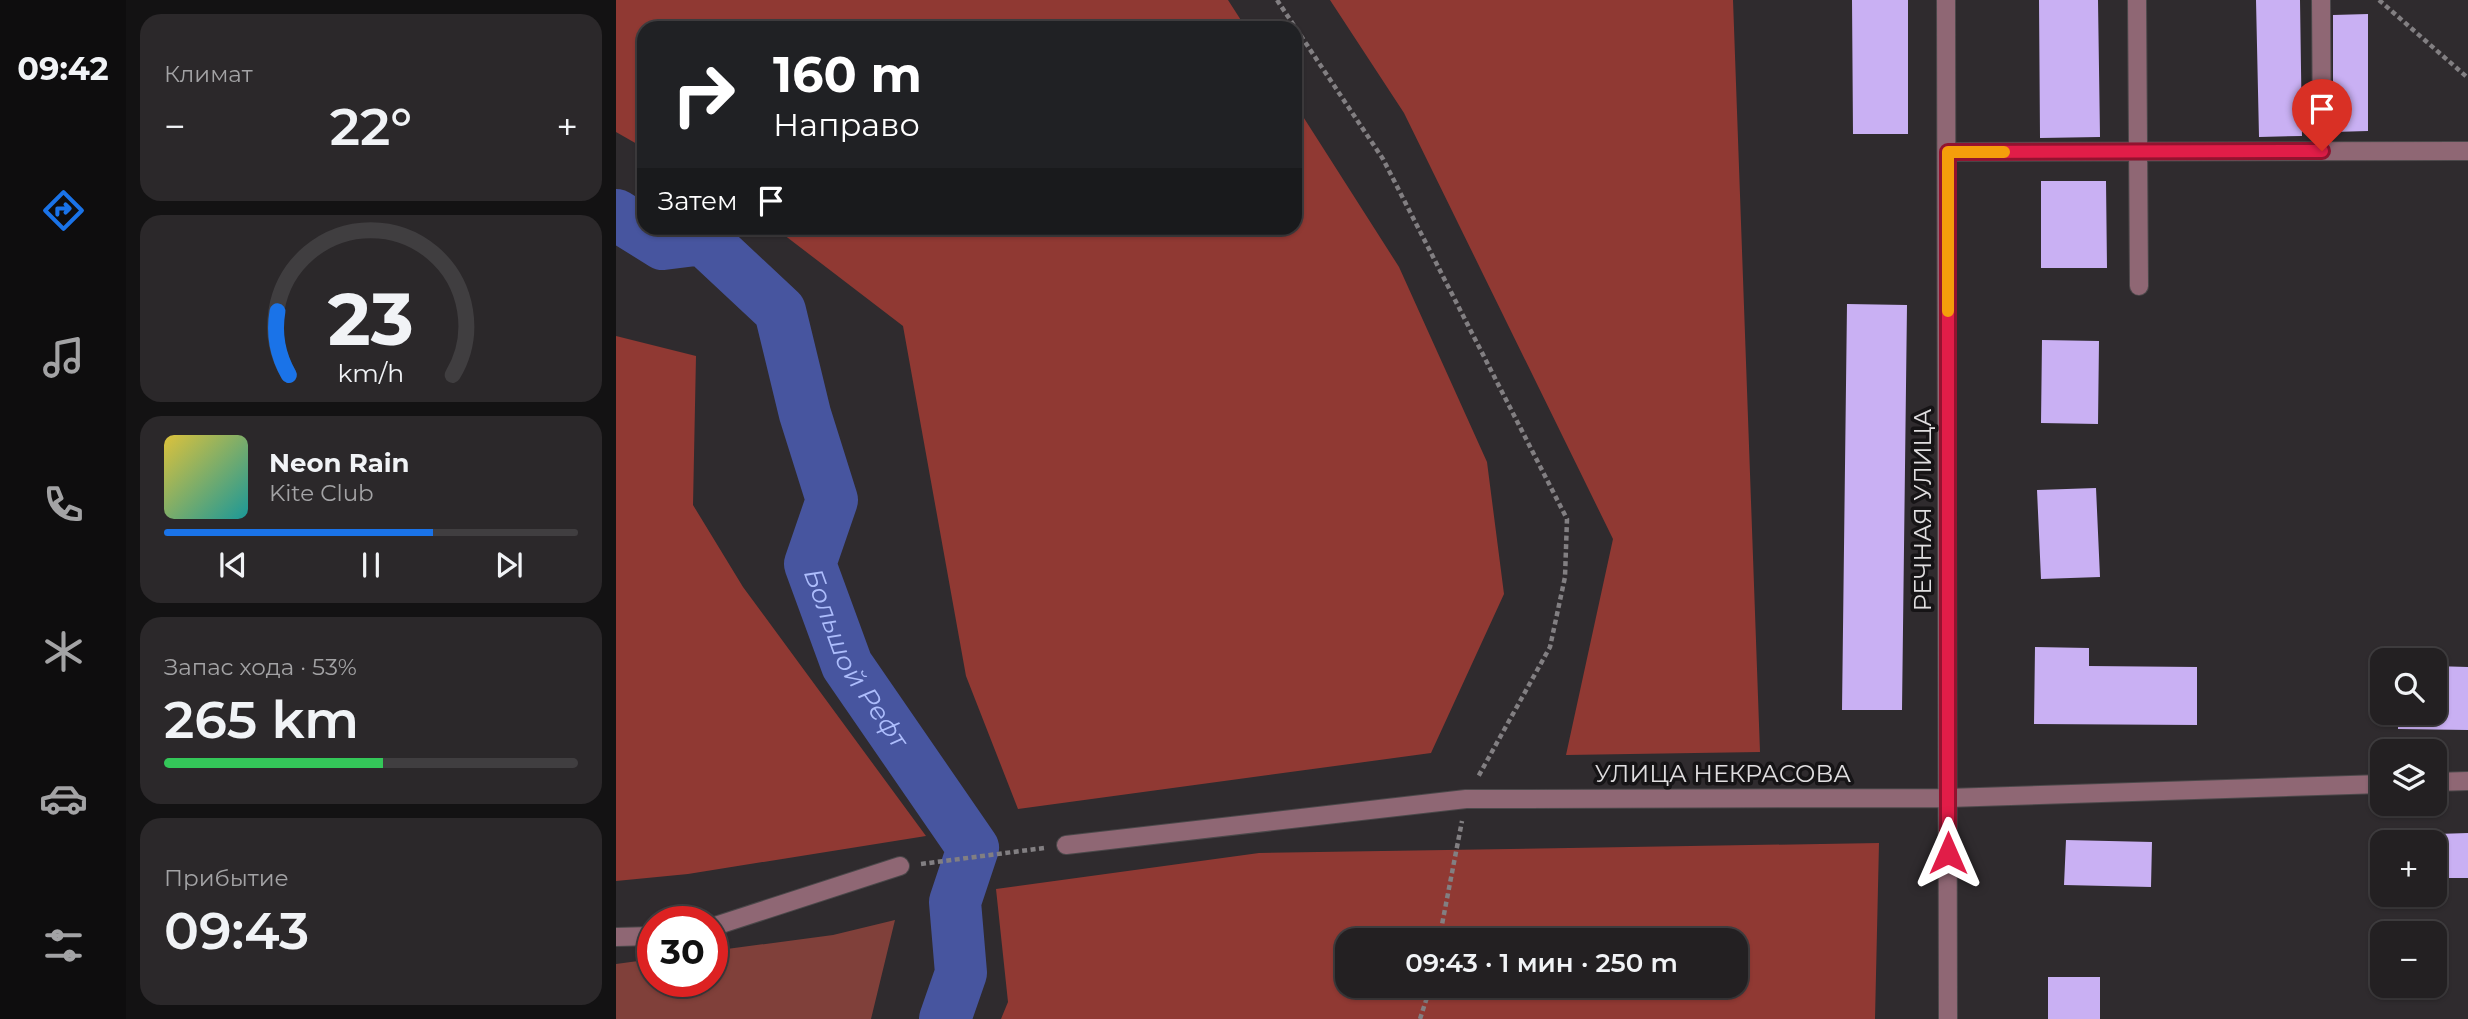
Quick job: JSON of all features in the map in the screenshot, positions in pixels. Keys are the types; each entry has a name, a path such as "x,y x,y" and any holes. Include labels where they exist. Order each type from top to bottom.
{"street":[{"name":"РЕЧНАЯ УЛИЦА","path":"1946,0 1948,1019"},
{"path":"2137,0 2139,286"},
{"path":"2320,0 2322,151"},
{"path":"1948,152 2468,151"},
{"path":"2447,782 2468,781"},
{"name":"УЛИЦА НЕКРАСОВА","path":"1066,845 1466,799 1948,798 2370,783"},
{"path":"728,923 900,866"},
{"path":"616,937 637,936"}],"path":[{"path":"1277,0 1291,21"},
{"path":"2379,0 2468,78"},
{"path":"1302,38 1382,159 1567,519 1565,578 1550,647 1466,799 1441,928"},
{"path":"900,866 1066,845"},
{"path":"1420,1019 1427,998"}],"shaded area":[{"path":"616,0 1228,0 1242,21 637,21 637,144 616,132"},
{"path":"1330,0 1733,0 1760,752 1566,755 1613,539 1404,113"},
{"path":"1302,115 1399,267 1487,462 1504,594 1431,753 1018,809 966,676 903,326 784,235 1302,235"},
{"path":"616,336 696,356 693,505 743,587 926,836 688,874 616,881"},
{"path":"1879,843 1875,1019 1001,1019 1008,1002 996,889 1259,853"},
{"path":"895,920 871,1019 616,1019 616,964 637,961 637,997 728,997 728,949 833,935"}],"building":[{"path":"1852,0 1908,0 1908,134 1853,134"},
{"path":"2039,0 2098,0 2100,137 2040,138"},
{"path":"2256,0 2300,0 2302,136 2259,137"},
{"path":"2368,14 2368,131 2333,132 2333,15"},
{"path":"2041,181 2106,181 2107,268 2041,268"},
{"path":"1847,304 1907,305 1902,710 1842,710"},
{"path":"2042,340 2099,341 2098,424 2041,423"},
{"path":"2096,488 2100,577 2041,579 2037,490"},
{"path":"2035,647 2089,648 2089,666 2197,667 2197,725 2034,724"},
{"path":"2447,666 2468,667 2468,730 2398,729 2398,725 2447,725"},
{"path":"2468,833 2468,878 2447,878 2447,834"},
{"path":"2066,840 2152,842 2151,887 2064,885"},
{"path":"2048,977 2100,977 2100,1019 2048,1019"}],"waterway":[{"name":"Большой Рефт","path":"616,215 637,228"},
{"name":"Большой Рефт","path":"648,235 663,244 703,239 780,311 805,414 832,500 810,564 847,665 973,848 955,902 961,973 945,1019"}],"slow traffic":[{"path":"1948,311 1948,152 2004,152"}],"route":[{"path":"1948,853 1948,152 2322,151"}]}
